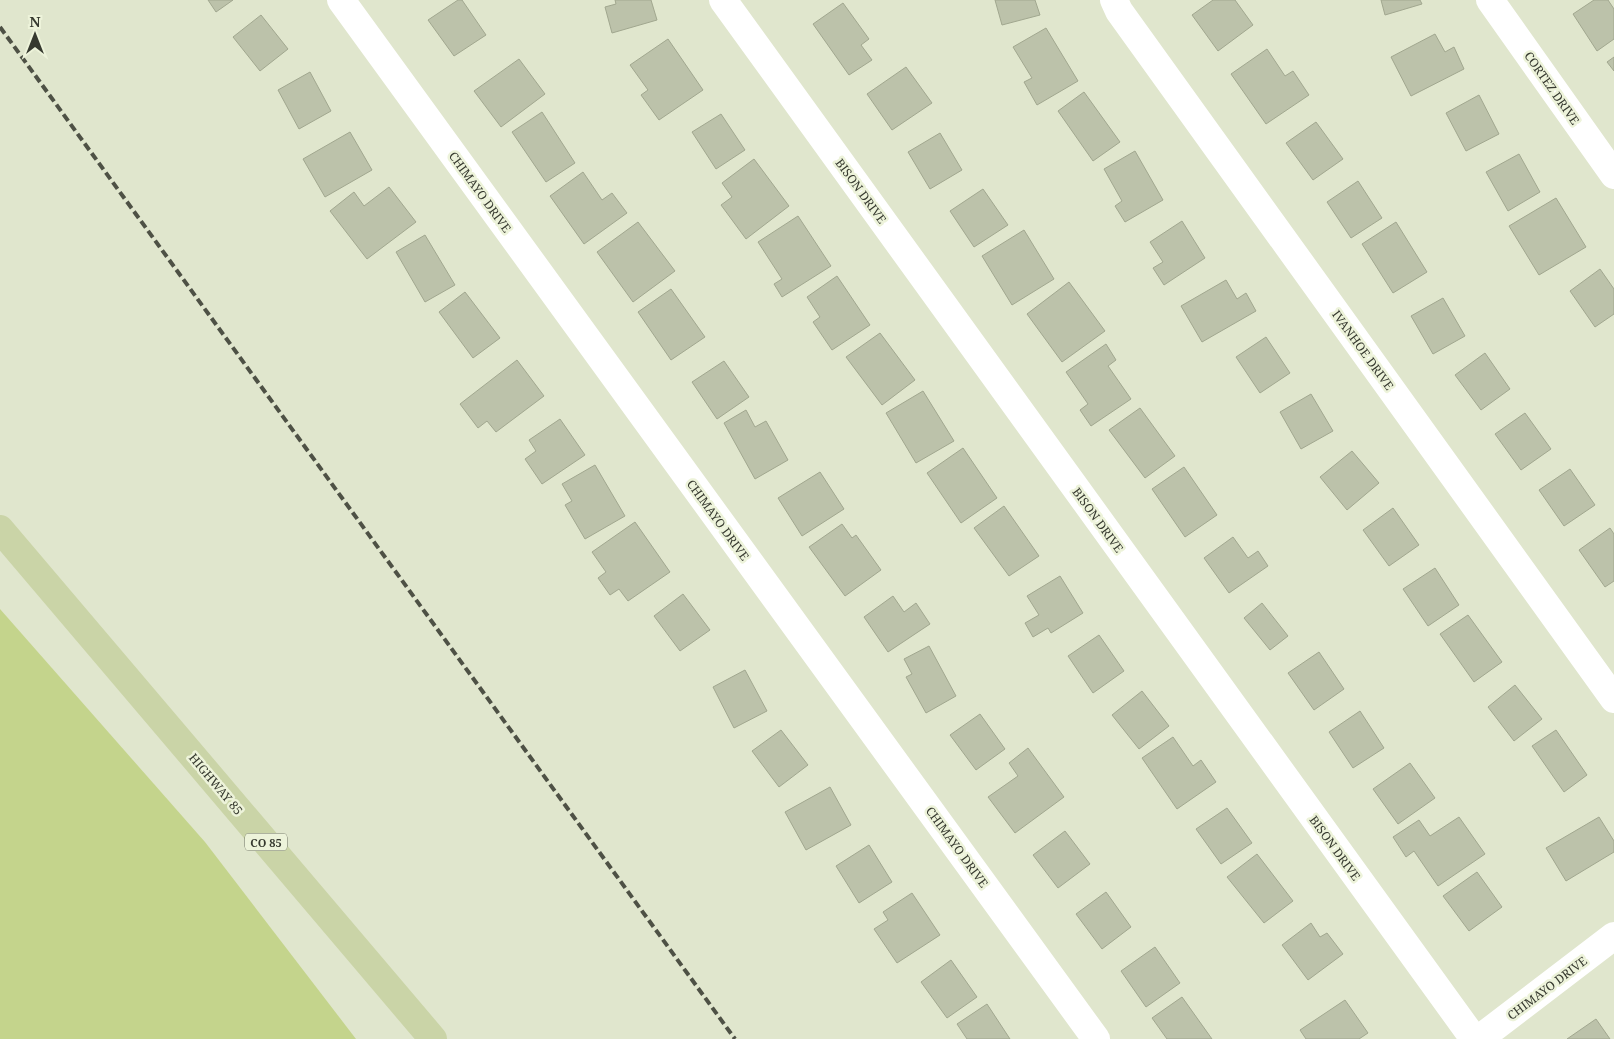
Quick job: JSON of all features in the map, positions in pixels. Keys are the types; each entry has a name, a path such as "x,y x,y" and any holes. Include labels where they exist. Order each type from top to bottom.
{"main road":[{"name":"HIGHWAY 85","path":"0,529 433,1039"}],"street":[{"name":"CHIMAYO DRIVE","path":"340,0 1096,1039"},
{"name":"BISON DRIVE","path":"722,0 1474,1039"},
{"name":"IVANHOE DRIVE","path":"1114,0 1119,11 1614,699"},
{"name":"CORTEZ DRIVE","path":"1490,0 1614,175"},
{"name":"CHIMAYO DRIVE","path":"1479,1039 1614,936"}],"green space":[{"path":"0,609 205,842 356,1039 0,1039"}],"building":[{"path":"208,0 233,0 216,12"},
{"path":"458,0 462,0 486,35 454,56 428,20"},
{"path":"615,0 651,0 657,20 612,33 605,7 616,4"},
{"path":"995,0 1035,0 1040,15 1002,25"},
{"path":"1213,0 1235,0 1253,25 1218,51 1192,15"},
{"path":"1381,0 1420,0 1422,4 1385,15"},
{"path":"1594,0 1608,0 1614,9 1614,39 1597,51 1573,14"},
{"path":"843,3 869,39 861,45 872,60 849,75 813,24"},
{"path":"261,15 288,49 260,71 233,37"},
{"path":"1046,28 1078,81 1037,105 1024,82 1032,78 1013,47"},
{"path":"1435,34 1445,52 1454,47 1464,69 1411,96 1391,57"},
{"path":"668,39 703,90 659,120 641,95 648,90 630,65"},
{"path":"1267,49 1285,76 1293,71 1309,95 1266,124 1231,74"},
{"path":"1614,57 1614,71 1607,62"},
{"path":"519,59 545,94 501,127 474,91"},
{"path":"906,67 932,103 892,130 867,94"},
{"path":"310,72 331,111 299,129 278,90"},
{"path":"1084,92 1120,142 1093,161 1058,111"},
{"path":"1479,95 1499,134 1466,151 1446,113"},
{"path":"542,112 575,163 546,182 512,132"},
{"path":"721,114 745,150 716,169 692,132"},
{"path":"1316,122 1343,159 1313,180 1286,143"},
{"path":"350,132 372,170 325,197 303,159"},
{"path":"940,133 962,170 930,189 908,152"},
{"path":"1135,151 1163,200 1125,222 1115,206 1122,201 1104,169"},
{"path":"1519,154 1540,192 1508,211 1486,172"},
{"path":"754,159 789,206 746,239 721,205 732,197 722,183"},
{"path":"583,172 602,200 612,193 627,213 584,244 550,196"},
{"path":"1358,181 1382,218 1351,238 1327,202"},
{"path":"389,187 416,222 367,259 330,211 354,192 364,206"},
{"path":"983,189 1008,225 974,247 950,211"},
{"path":"1556,198 1586,247 1539,275 1509,226"},
{"path":"798,216 831,266 782,297 774,284 782,279 758,242"},
{"path":"1182,221 1205,258 1164,285 1153,268 1163,262 1150,242"},
{"path":"638,222 675,271 633,302 597,252"},
{"path":"1396,222 1427,272 1393,293 1362,244"},
{"path":"1024,230 1054,279 1012,305 982,256"},
{"path":"425,235 455,285 425,302 396,252"},
{"path":"1600,269 1614,289 1614,314 1595,327 1570,291"},
{"path":"837,276 870,325 832,350 813,322 820,317 807,297"},
{"path":"1226,280 1237,299 1246,293 1256,311 1202,342 1181,306"},
{"path":"1069,282 1105,331 1062,362 1027,314"},
{"path":"671,289 705,337 671,360 638,312"},
{"path":"465,292 500,338 473,358 439,312"},
{"path":"1443,298 1465,336 1433,354 1411,316"},
{"path":"880,333 915,380 882,405 846,357"},
{"path":"1266,337 1290,373 1260,393 1236,357"},
{"path":"1106,344 1116,360 1108,366 1131,399 1091,426 1080,410 1088,404 1066,372"},
{"path":"1485,353 1510,389 1481,410 1455,375"},
{"path":"517,360 544,396 496,432 487,421 478,428 460,404"},
{"path":"724,361 749,397 717,419 692,382"},
{"path":"923,391 954,441 916,463 886,413"},
{"path":"1311,394 1333,431 1301,449 1280,412"},
{"path":"1140,408 1175,456 1145,478 1109,430"},
{"path":"746,410 755,427 766,421 788,460 755,479 724,423"},
{"path":"1525,413 1551,449 1521,470 1495,434"},
{"path":"560,419 585,455 542,484 525,459 536,451 529,440"},
{"path":"963,448 997,498 961,523 927,473"},
{"path":"1352,451 1379,483 1347,510 1320,477"},
{"path":"595,465 625,516 585,539 565,505 572,501 562,484"},
{"path":"1184,467 1217,515 1185,537 1152,489"},
{"path":"1570,469 1595,505 1564,526 1539,490"},
{"path":"820,472 844,509 802,536 778,498"},
{"path":"1004,506 1039,556 1009,576 974,528"},
{"path":"1393,508 1419,545 1389,566 1363,530"},
{"path":"635,522 670,572 628,601 619,589 610,595 598,578 606,572 592,552"},
{"path":"842,524 852,538 856,535 881,570 845,596 809,547"},
{"path":"1610,528 1614,534 1614,581 1605,587 1579,550"},
{"path":"1233,537 1248,558 1258,551 1268,566 1229,593 1204,558"},
{"path":"1435,568 1459,605 1428,626 1403,589"},
{"path":"1060,576 1083,613 1051,633 1048,628 1033,637 1025,623 1039,615 1027,596"},
{"path":"683,594 710,630 680,651 654,616"},
{"path":"893,596 904,612 916,603 930,624 888,652 864,617"},
{"path":"1262,603 1288,636 1270,650 1244,618"},
{"path":"1468,615 1502,662 1474,682 1440,634"},
{"path":"1099,635 1124,671 1093,693 1068,656"},
{"path":"929,646 956,696 926,713 906,677 912,674 904,659"},
{"path":"1319,652 1344,689 1314,710 1288,673"},
{"path":"745,670 767,711 734,728 713,687"},
{"path":"1515,685 1542,719 1514,741 1488,707"},
{"path":"1142,691 1169,726 1139,749 1112,715"},
{"path":"1360,711 1384,748 1353,768 1329,732"},
{"path":"980,714 1005,749 976,770 950,735"},
{"path":"781,730 808,765 779,787 752,751"},
{"path":"1556,730 1587,775 1564,792 1532,746"},
{"path":"1173,737 1193,766 1201,760 1216,782 1177,809 1142,758"},
{"path":"1028,748 1064,797 1015,833 988,797 1018,776 1009,763"},
{"path":"1410,763 1435,798 1398,824 1373,789"},
{"path":"830,787 851,825 806,850 785,812"},
{"path":"1227,808 1252,843 1221,864 1196,829"},
{"path":"1459,817 1485,854 1438,886 1414,851 1406,857 1393,837 1419,820 1430,836"},
{"path":"1599,817 1614,841 1614,852 1566,881 1546,848"},
{"path":"1065,831 1090,864 1058,888 1033,855"},
{"path":"869,845 892,882 859,903 836,866"},
{"path":"1257,854 1293,901 1264,923 1227,877"},
{"path":"1477,872 1502,907 1469,931 1443,896"},
{"path":"1106,892 1131,927 1102,949 1076,914"},
{"path":"912,893 940,935 897,963 874,929 888,920 883,912"},
{"path":"1311,923 1320,937 1327,933 1343,954 1308,980 1282,945"},
{"path":"1155,947 1180,983 1146,1007 1121,971"},
{"path":"951,960 977,997 947,1018 921,982"},
{"path":"1182,997 1212,1039 1167,1039 1152,1018"},
{"path":"1345,1000 1368,1033 1359,1039 1306,1039 1300,1030"},
{"path":"987,1004 1010,1039 967,1039 957,1024"},
{"path":"1596,1019 1610,1039 1567,1039"}],"railway":[{"path":"0,27 735,1039"}]}
